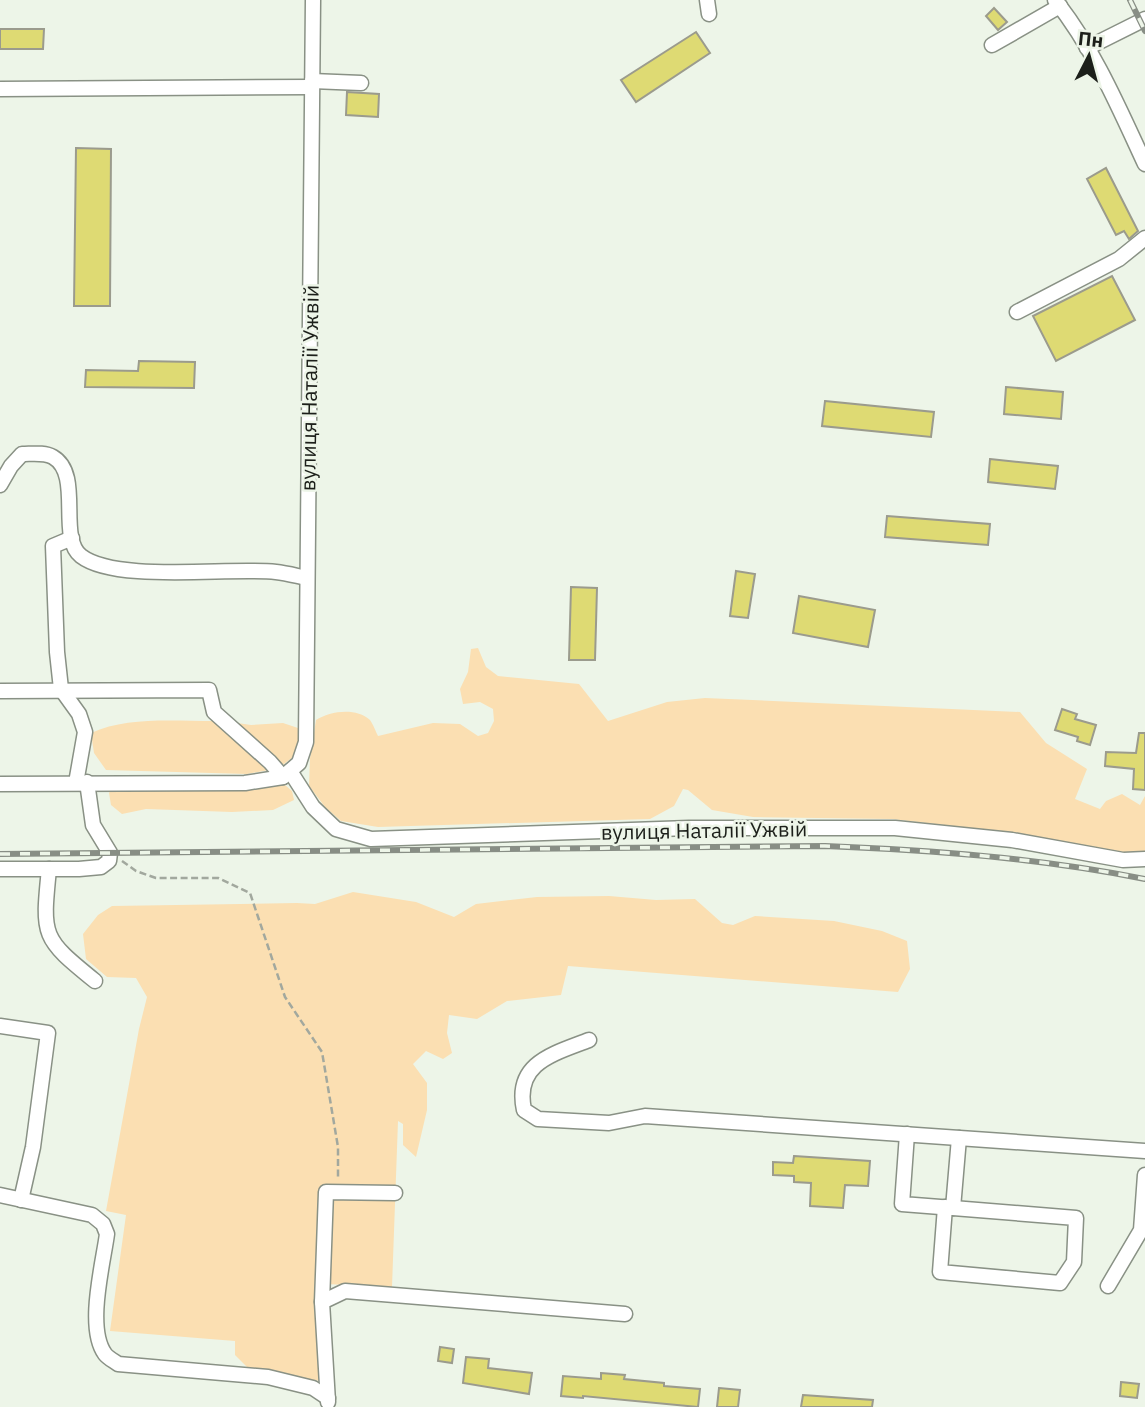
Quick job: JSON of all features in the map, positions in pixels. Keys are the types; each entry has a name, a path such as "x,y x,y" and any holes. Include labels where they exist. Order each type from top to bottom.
{"street":[{"name":"вулиця Наталії Ужвій","path":"313,0 306,742 299,763 286,774 313,807 336,829 371,839 689,828 895,828 1012,840 1123,860 1145,859"},
{"path":"992,45 1058,3 1116,100 1145,164"},
{"path":"1087,48 1145,19"},
{"path":"0,89 361,83"},
{"path":"1017,312 1119,259 1145,238"},
{"path":"0,485 22,454 40,453 54,457 64,469 72,538 79,555 100,566 140,571 275,572 307,578"},
{"path":"0,869 101,867 109,861 110,853 93,825 81,783 85,732 79,714 61,689 53,547 72,538"},
{"path":"0,691 209,690 214,712 286,774"},
{"path":"0,784 245,783 286,774"},
{"path":"49,869 46,928 58,951 95,981"},
{"path":"0,1026 48,1033 33,1147 22,1200"},
{"path":"589,1040 542,1059 526,1076 522,1097 524,1110 538,1119 609,1123 645,1116 1145,1151"},
{"path":"907,1134 902,1204 949,1208 1076,1218 1074,1262 1060,1283 940,1272 949,1208 959,1138"},
{"path":"1108,1286 1141,1230 1145,1175"},
{"path":"328,1403 322,1302 326,1192 395,1193"},
{"path":"0,1195 92,1215 103,1224 107,1234 96,1316 97,1337 105,1354 118,1364 268,1377 313,1388 328,1403"},
{"path":"322,1302 345,1291 625,1314"}],"path":[{"path":"110,853 136,871 156,878 218,878 250,893 285,997 321,1052 338,1147 338,1193"}],"shaded area":[{"path":"478,648 486,667 498,676 579,684 608,721 667,702 705,698 1020,712 1046,743 1087,769 1075,799 1100,809 1106,801 1122,794 1140,805 1145,796 1145,853 1121,853 979,829 892,819 753,817 712,810 688,790 683,789 674,806 650,819 378,827 341,821 325,807 309,786 316,720 328,714 358,713 370,720 378,736 433,723 460,724 478,736 488,733 494,721 493,709 480,702 463,704 460,689 468,672 471,649"},
{"path":"156,721 224,721 251,725 283,723 298,728 299,741 293,757 279,768 247,774 106,770 94,753 91,733 106,727"},
{"path":"285,785 292,791 294,800 273,810 232,812 146,809 122,814 111,805 109,793 112,788 246,789"},
{"path":"353,892 416,902 454,917 476,904 537,897 695,899 722,923 733,925 755,916 834,921 882,931 907,941 910,969 898,992 568,966 561,995 507,1001 477,1019 449,1015 447,1033 452,1053 443,1059 426,1051 413,1064 427,1083 427,1110 416,1157 403,1145 403,1124 398,1121 392,1287 325,1284 321,1381 252,1372 235,1355 235,1341 110,1331 126,1215 106,1211 147,997 136,978 107,977 86,959 83,934 98,915 112,906 315,904"}],"building":[{"path":"994,8 1007,22 998,30 986,16"},
{"path":"0,29 44,29 43,49 0,49"},
{"path":"696,32 710,53 636,102 621,80"},
{"path":"347,92 379,94 378,117 346,115"},
{"path":"76,148 111,149 110,306 74,306"},
{"path":"1106,168 1138,231 1129,239 1124,231 1116,235 1087,179"},
{"path":"1112,276 1135,320 1056,361 1033,316"},
{"path":"139,361 195,362 194,388 85,387 86,370 138,371"},
{"path":"1006,387 1063,392 1061,419 1004,414"},
{"path":"825,401 934,412 931,437 822,426"},
{"path":"990,459 1058,466 1055,489 988,482"},
{"path":"887,516 990,524 988,545 885,537"},
{"path":"736,571 755,574 748,618 730,616"},
{"path":"571,587 597,588 595,660 569,660"},
{"path":"799,596 875,610 868,647 793,633"},
{"path":"1062,709 1077,714 1075,719 1096,725 1090,745 1077,741 1078,737 1055,730"},
{"path":"1139,733 1145,733 1145,790 1133,789 1134,769 1105,766 1106,752 1136,753"},
{"path":"794,1156 870,1161 868,1186 845,1185 843,1208 810,1206 811,1183 794,1182 794,1176 773,1175 773,1162 793,1163"},
{"path":"440,1347 454,1349 452,1363 438,1361"},
{"path":"466,1357 489,1359 488,1368 532,1373 529,1394 463,1383"},
{"path":"601,1373 625,1375 624,1379 664,1383 664,1386 700,1389 698,1407 561,1396 563,1376 601,1379"},
{"path":"1121,1382 1139,1384 1137,1398 1120,1396"},
{"path":"719,1388 740,1390 738,1407 717,1407"},
{"path":"803,1395 873,1400 872,1407 801,1407"}],"railway":[{"path":"1130,0 1145,31"},
{"path":"0,854 825,846 986,856 1145,879"}]}
